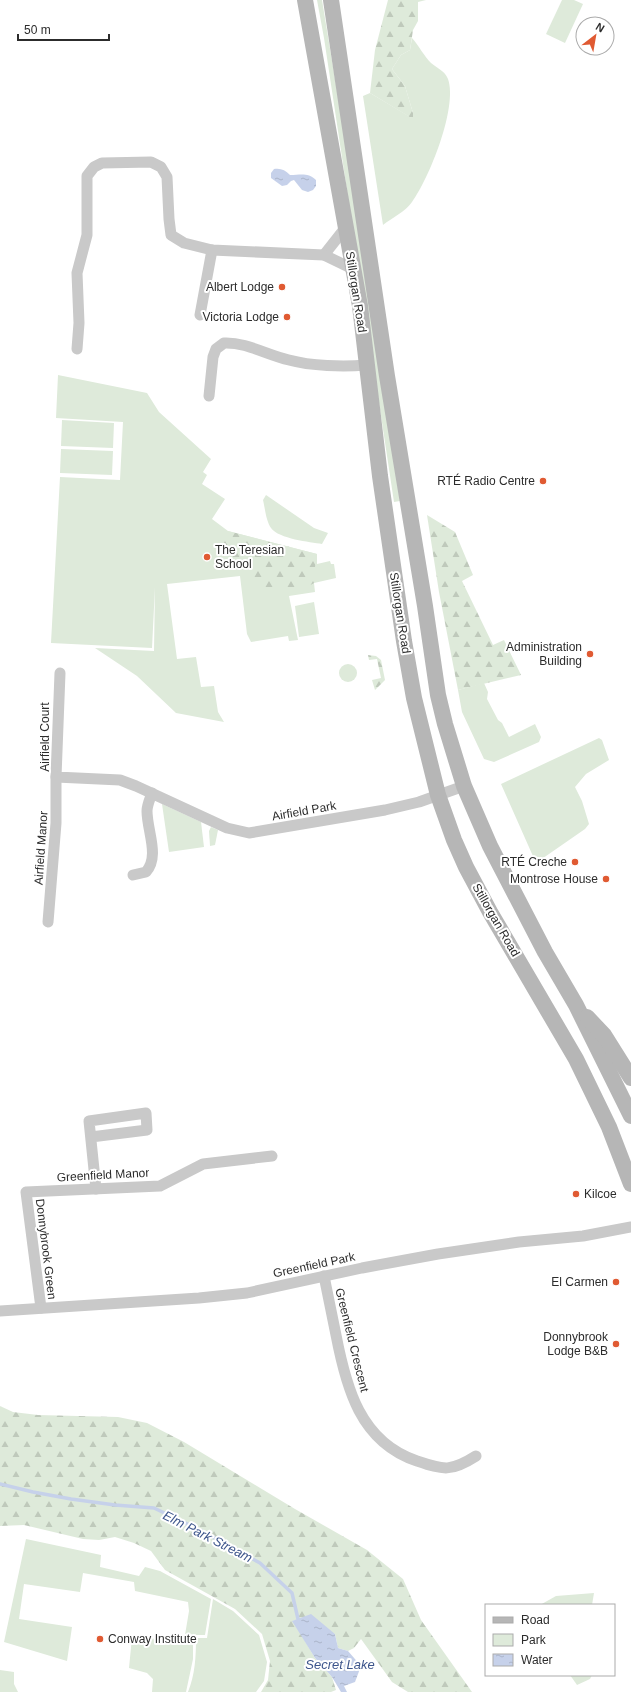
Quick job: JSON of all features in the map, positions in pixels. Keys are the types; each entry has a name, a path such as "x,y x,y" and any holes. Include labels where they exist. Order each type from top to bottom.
{"main road":[{"name":"Stillorgan Road","path":"305,0 360,306 380,476 404,640 414,698 438,795 447,822 466,867 490,912 576,1059 609,1127 631,1184"},
{"name":"Stillorgan Road","path":"331,0 387,376 425,606 438,695 446,731 464,786 508,882 545,952 576,1005 631,1116"},
{"path":"576,1005 604,1035 631,1078"}],"street":[{"path":"77,350 79,323 77,273 86,235 87,176 94,167 102,163 151,162 161,167 167,176 171,236 184,243 212,250 324,255 353,269"},
{"path":"324,255 346,227"},
{"path":"200,315 212,250"},
{"path":"209,396 216,349 224,343 236,342 291,361 353,366 366,365"},
{"name":"Airfield Court","path":"60,673 56,776 120,780 152,793"},
{"name":"Airfield Manor","path":"48,922 56,823 56,776"},
{"name":"Airfield Park","path":"152,793 227,828 249,834 385,810 464,786"},
{"path":"133,875 146,872 152,866 147,810 152,793"},
{"path":"90,1137 147,1130 146,1113 89,1121 90,1137 96,1189"},
{"name":"Greenfield Manor","path":"26,1192 160,1186 203,1164 272,1156"},
{"name":"Donnybrook Green","path":"26,1192 41,1308"},
{"name":"Greenfield Park","path":"0,1311 247,1293 324,1276 478,1248 526,1241 572,1237 631,1227"},
{"name":"Greenfield Crescent","path":"324,1276 348,1386 366,1423 380,1440 412,1460 435,1467 451,1468 460,1466 476,1456"}],"green space":[{"path":"317,0 322,0 346,146 400,501 394,502 324,38"},
{"path":"388,0 426,0 418,2 418,21 413,30 410,50 401,55 392,69 405,86 413,113 413,119 370,93 375,50"},
{"path":"562,0 574,0 583,4 577,16 575,16 575,21 565,43 546,34"},
{"path":"412,38 428,60 447,76 450,91 449,107 440,142 419,191 406,208 383,225 363,96 370,93 412,118 413,113 405,86 392,69 401,55 410,50"},
{"path":"58,375 147,393 159,412 211,459 203,472 207,475 202,484 225,499 212,519 228,531 317,554 317,564 330,561 331,564 334,564 336,578 314,583 315,592 289,596 298,640 289,641 288,636 251,642 247,634 240,576 167,584 177,659 196,657 201,687 214,686 218,712 224,722 176,713 137,676 95,648 154,651 155,587 152,648 51,643 60,477 120,480 123,422 56,418"},
{"path":"62,420 114,423 113,448 61,446"},
{"path":"61,449 113,451 112,475 60,473"},
{"path":"266,495 314,528 328,533 322,544 287,537 275,532 269,525 267,518 263,500"},
{"path":"427,515 455,532 473,575 462,581 493,645 504,640 521,675 458,690 439,592"},
{"path":"228,531 317,554 314,583 306,587 293,589 270,589 254,584 251,576 255,570 249,563 242,568 224,552 218,542 221,532"},
{"path":"314,602 319,634 299,637 295,606"},
{"path":"368,655 376,656 381,660 385,680 375,690 372,680 381,678 377,659 369,660"},
{"path":"348,664 354,667 357,673 354,679 348,682 342,679 339,673 342,667"},
{"path":"484,683 488,692 487,699 509,737 535,724 541,737 539,742 494,762 484,759 462,712 458,690"},
{"path":"599,738 602,740 609,760 586,774 575,787 582,801 589,824 585,829 536,863 501,784"},
{"path":"162,804 201,822 204,847 169,852"},
{"path":"211,827 218,830 215,845 210,846 209,831"},
{"path":"0,1406 13,1412 38,1415 118,1417 147,1423 184,1442 295,1509 367,1550 403,1579 421,1620 472,1692 408,1692 392,1682 361,1639 354,1648 348,1651 338,1648 335,1634 298,1619 293,1621 315,1658 332,1677 336,1690 331,1692 261,1692 268,1680 270,1661 262,1634 235,1609 165,1570 151,1551 134,1543 115,1537 99,1540 83,1539 24,1525 0,1526"},
{"path":"26,1539 101,1555 100,1567 139,1576 145,1567 160,1571 211,1599 205,1635 196,1635 193,1639 193,1659 186,1692 152,1692 153,1679 147,1673 129,1668 132,1637 184,1641 189,1611 188,1602 135,1591 134,1582 83,1573 80,1592 24,1584 19,1619 72,1627 67,1661 4,1642"},
{"path":"594,1593 592,1604 542,1604 556,1596"},
{"path":"213,1599 233,1611 259,1635 267,1662 264,1681 256,1692 188,1692 195,1666 196,1638 207,1638"},
{"path":"0,1670 14,1672 14,1684 18,1692 0,1692"},
{"path":"571,1676 592,1676 590,1679 577,1685"}],"water":[{"path":"274,169 283,170 290,175 304,174 313,177 316,180 316,186 313,190 308,192 302,190 294,180 287,185 282,186 271,178 271,173"},
{"name":"Secret Lake","path":"311,1614 335,1634 338,1648 348,1651 361,1666 355,1682 344,1686 347,1692 341,1692 332,1677 315,1658 292,1621"}],"waterway":[{"name":"Elm Park Stream","path":"0,1484 71,1499 115,1505 154,1508 202,1531 260,1563 292,1593 298,1619 301,1623"}],"place":[{"name":"Albert Lodge","path":"282,287"},
{"name":"Victoria Lodge","path":"287,317"},
{"name":"RTÉ Radio Centre","path":"543,481"},
{"name":"The Teresian School","path":"207,557"},
{"name":"Administration Building","path":"590,654"},
{"name":"RTÉ Creche","path":"575,862"},
{"name":"Montrose House","path":"606,879"},
{"name":"Kilcoe","path":"576,1194"},
{"name":"El Carmen","path":"616,1282"},
{"name":"Donnybrook Lodge B&B","path":"616,1344"},
{"name":"Conway Institute","path":"100,1639"}]}
